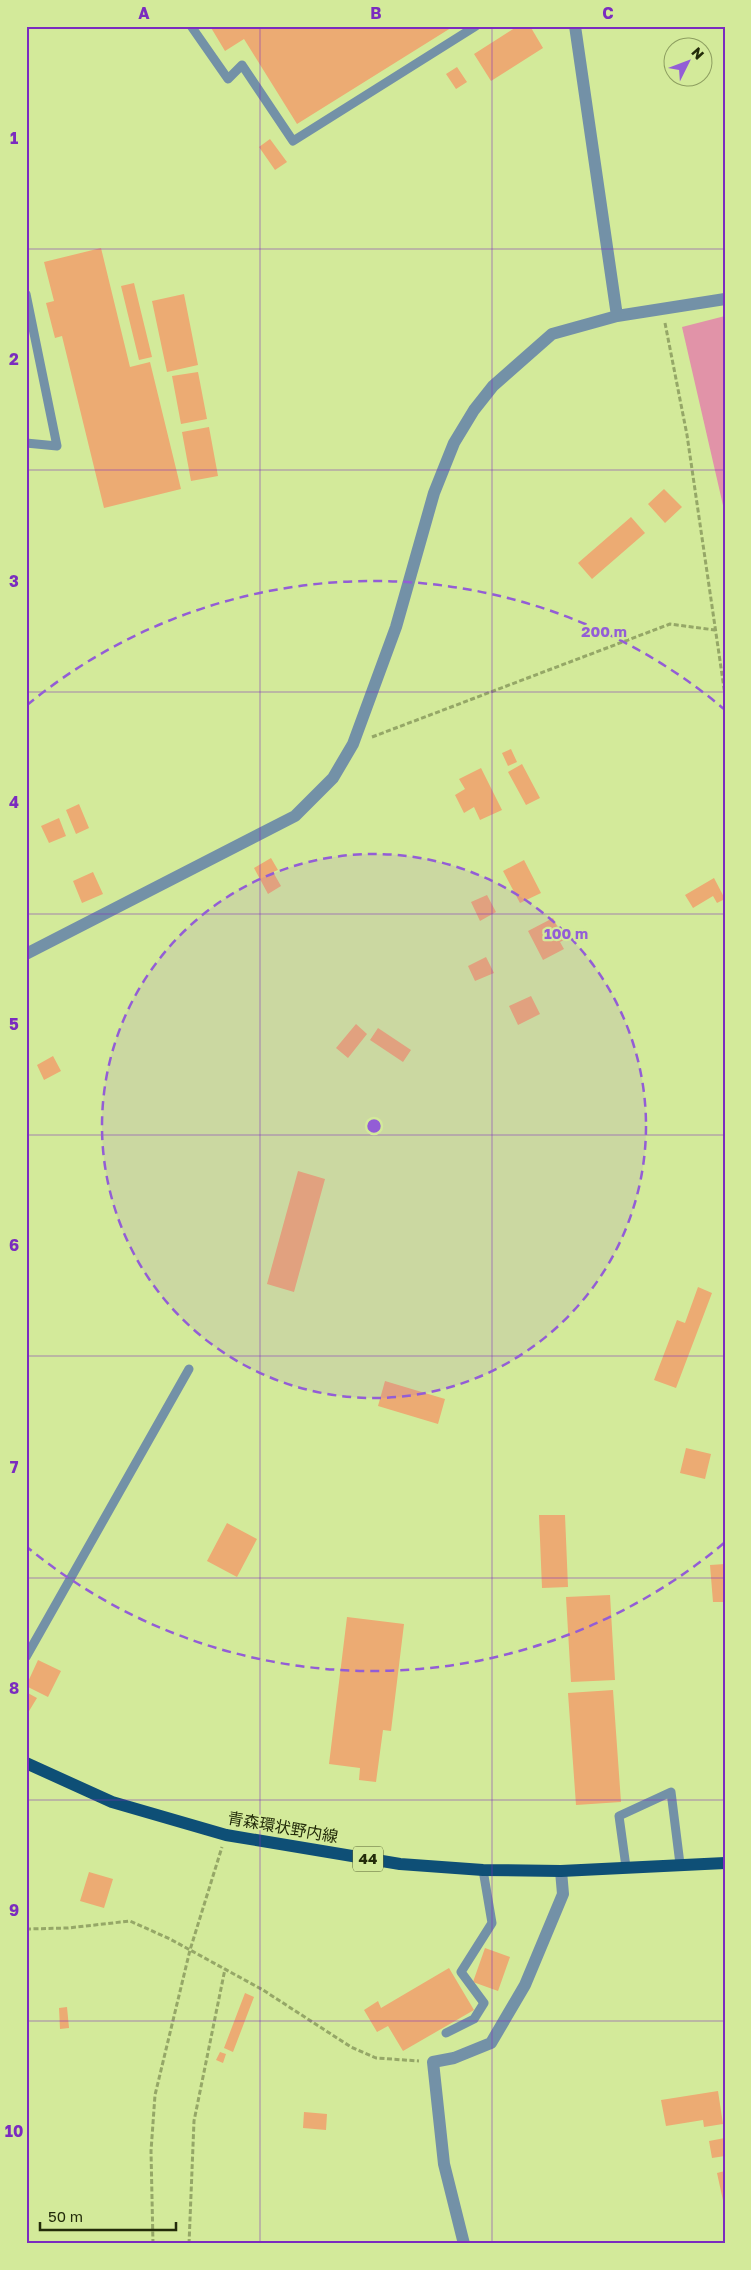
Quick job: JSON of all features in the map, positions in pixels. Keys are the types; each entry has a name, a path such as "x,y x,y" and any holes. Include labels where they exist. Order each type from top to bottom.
{"main road":[{"name":"青森環状野内線","path":"26,1763 112,1802 226,1835 400,1864 483,1870 561,1871 725,1863"}],"street":[{"path":"575,26 616,316"},
{"path":"26,954 295,816 333,778 353,744 396,627 434,493 454,443 474,410 493,386 552,334 616,316 725,299"},
{"path":"464,2244 444,2164 434,2062 454,2058 491,2043 525,1985 563,1894 561,1871"}],"lane":[{"path":"191,26 228,79 242,65 293,141 476,26"},
{"path":"26,294 57,446 26,442"},
{"path":"26,1657 189,1369"},
{"path":"626,1867 619,1816 671,1792 680,1864"},
{"path":"446,2033 474,2019 484,2003 461,1972 492,1923 483,1870"}],"path":[{"path":"668,308 725,695"},
{"path":"353,744 670,624 715,630"},
{"path":"153,2244 151,2151 155,2095 190,1950 226,1835"},
{"path":"26,1929 68,1928 130,1921 190,1950 263,1990 351,2047 376,2058 434,2062"},
{"path":"189,2244 194,2121 225,1969"}],"shaded area":[{"path":"725,316 725,514 682,327"}],"building":[{"path":"210,26 454,26 297,124 244,39 225,51"},
{"path":"518,26 530,26 543,48 491,81 474,54"},
{"path":"457,67 467,82 456,89 446,74"},
{"path":"270,139 287,162 275,170 259,147"},
{"path":"101,248 130,367 150,362 181,489 104,508 62,336 55,338 46,303 54,301 44,262"},
{"path":"134,283 152,357 139,360 121,286"},
{"path":"184,294 198,365 167,372 152,301"},
{"path":"198,372 207,419 181,424 172,376"},
{"path":"209,427 218,476 191,481 182,432"},
{"path":"664,489 682,507 665,523 648,504"},
{"path":"631,517 645,533 592,579 578,563"},
{"path":"511,749 517,762 508,766 502,753"},
{"path":"522,764 540,798 526,805 508,772"},
{"path":"481,768 502,810 480,820 474,807 464,813 455,795 465,789 459,779"},
{"path":"79,804 89,828 76,834 66,810"},
{"path":"59,818 66,836 49,843 41,826"},
{"path":"271,858 278,870 273,872 281,886 268,894 254,868"},
{"path":"524,860 541,893 520,903 503,871"},
{"path":"93,872 103,894 82,903 73,881"},
{"path":"714,878 725,899 717,903 713,896 693,908 685,895"},
{"path":"487,895 496,912 480,921 471,902"},
{"path":"553,918 564,940 560,942 564,949 543,960 528,931"},
{"path":"486,957 494,973 475,981 468,966"},
{"path":"531,996 540,1014 518,1025 509,1006"},
{"path":"356,1024 367,1034 348,1058 336,1048"},
{"path":"378,1028 411,1050 403,1062 370,1040"},
{"path":"53,1056 61,1071 44,1080 37,1065"},
{"path":"298,1171 325,1179 294,1292 267,1284"},
{"path":"698,1287 712,1293 676,1388 654,1380 677,1320 685,1323"},
{"path":"385,1381 445,1399 438,1424 378,1406"},
{"path":"686,1448 711,1454 705,1479 680,1473"},
{"path":"539,1515 565,1515 568,1587 542,1588"},
{"path":"227,1523 257,1539 237,1577 207,1561"},
{"path":"725,1564 725,1602 713,1602 710,1565"},
{"path":"610,1595 615,1680 571,1682 566,1597"},
{"path":"347,1617 404,1624 391,1731 383,1730 376,1782 359,1780 360,1768 329,1764"},
{"path":"38,1660 61,1671 48,1697 26,1686"},
{"path":"613,1690 621,1802 576,1805 568,1693"},
{"path":"26,1692 37,1698 26,1716"},
{"path":"89,1872 113,1879 104,1908 80,1901"},
{"path":"485,1948 510,1957 498,1991 473,1982"},
{"path":"449,1968 474,2010 403,2051 388,2026 377,2032 364,2010 378,2001 381,2008"},
{"path":"245,1993 254,1997 233,2052 224,2048"},
{"path":"67,2007 69,2028 60,2029 59,2008"},
{"path":"220,2052 226,2054 223,2063 216,2060"},
{"path":"718,2091 723,2124 704,2127 703,2120 666,2126 661,2100"},
{"path":"304,2112 327,2114 326,2130 303,2128"},
{"path":"725,2138 725,2156 712,2158 709,2141"},
{"path":"725,2171 725,2205 724,2205 717,2173"}]}
